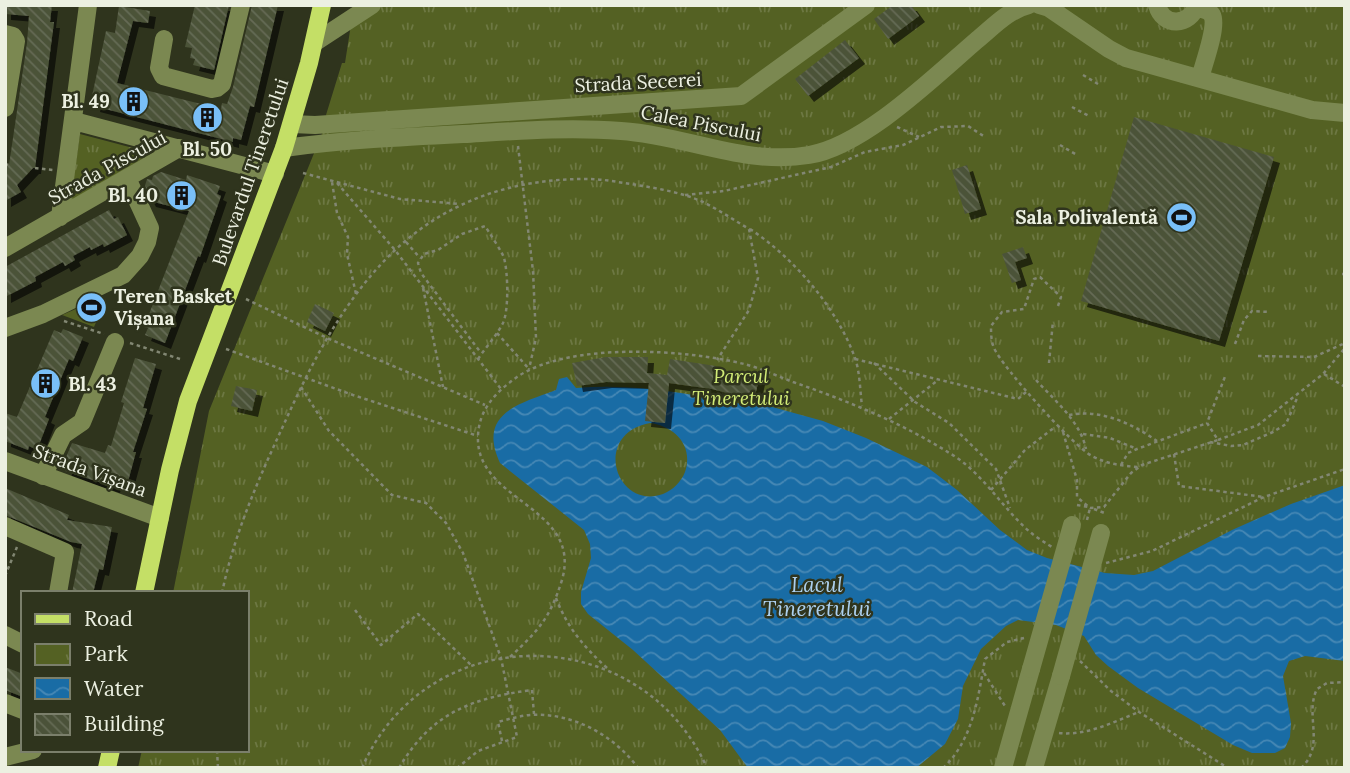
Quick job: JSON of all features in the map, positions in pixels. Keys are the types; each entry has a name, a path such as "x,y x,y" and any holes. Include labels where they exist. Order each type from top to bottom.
{"main road":[{"name":"Bulevardul Tineretului","path":"144,591 188,401 284,148 322,5"}],"street":[{"path":"60,217 88,5"},
{"path":"164,39 159,68 163,76 217,88 222,84 241,5"},
{"path":"314,43 372,5"},
{"name":"Strada Secerei","path":"292,124 383,120 423,110 632,94 741,96 866,5"},
{"name":"Calea Piscului","path":"284,148 442,135 568,129 625,131 671,138 728,153 789,157 826,152 842,145 881,119 1005,17 1029,5"},
{"path":"1039,5 1049,8 1109,50 1126,58 1312,110 1345,113"},
{"path":"1157,5 1164,18 1171,22 1187,20 1197,6 1212,15 1214,26 1200,78"},
{"path":"5,34 13,36 16,41 5,108"},
{"path":"423,110 442,135"},
{"path":"383,120 384,139"},
{"path":"74,121 179,148"},
{"name":"Strada Piscului","path":"5,248 179,148 275,174"},
{"path":"5,328 43,314 123,275 140,256 150,230 127,178"},
{"path":"43,476 62,435 82,422 115,342"},
{"name":"Strada Vișana","path":"5,461 160,518"},
{"path":"1003,768 1072,525"},
{"path":"5,526 65,552 58,591"},
{"path":"1034,768 1101,533"},
{"path":"5,635 21,642"},
{"path":"1030,673 1059,681"},
{"path":"5,757 25,752"}],"path":[{"path":"1083,75 1098,84"},
{"path":"1072,107 1088,116"},
{"path":"881,119 920,137"},
{"path":"517,131 533,271 536,338 530,369"},
{"path":"1060,145 1077,155"},
{"path":"303,173 400,199 460,204"},
{"path":"222,591 229,558 260,478 306,377 327,338 356,294 395,250 432,222 460,204 522,184 590,178 655,188 702,202 765,239 798,268 832,312 855,359 862,406"},
{"path":"331,181 337,213 348,237 348,254 356,294"},
{"path":"337,183 395,250 501,389"},
{"path":"478,359 504,321 507,280 502,251 493,243 487,228 481,227 469,231 446,247 428,252 418,262 421,273 481,354"},
{"path":"717,360 749,310 758,278 749,229"},
{"path":"406,242 420,258"},
{"path":"1058,306 1061,296 1040,277 1034,279 1024,309 1002,312 991,326 993,345 1004,364 1086,452 1105,462 1139,467"},
{"path":"423,287 443,387"},
{"path":"246,299 327,338 485,405"},
{"path":"1235,344 1244,320 1252,311 1270,312"},
{"path":"1049,363 1053,321"},
{"path":"497,333 530,369"},
{"path":"1258,356 1314,356 1345,343"},
{"path":"1062,429 1077,480 1077,497 1090,508 1104,507 1139,467 1258,425 1323,374 1345,348"},
{"path":"226,349 478,436"},
{"path":"510,656 542,625 556,598 566,564 563,542 540,514 493,478 482,462 478,436 485,405 501,389 530,369 568,356 672,353 744,364 862,406 954,455 991,489 1029,531 1055,548"},
{"path":"855,359 1018,399 1026,392"},
{"path":"874,363 913,400 949,423 996,469 1011,512"},
{"path":"1121,466 1128,453 1136,449 1207,423 1226,374"},
{"path":"1323,374 1345,387"},
{"path":"888,420 938,380"},
{"path":"1036,380 1083,434 1086,452"},
{"path":"301,387 329,430 392,495 426,503 446,523 463,553 501,658 517,737 478,751 457,768"},
{"path":"1210,442 1243,445 1273,432 1286,424 1299,393"},
{"path":"1069,415 1101,415 1140,429 1159,442"},
{"path":"1207,423 1218,440"},
{"path":"991,489 1026,449 1055,427"},
{"path":"1083,434 1110,438 1136,449"},
{"path":"1174,453 1179,486 1264,497"},
{"path":"1104,562 1152,551 1264,497 1345,468"},
{"path":"1077,505 1107,514"},
{"path":"5,576 23,533"},
{"path":"556,598 575,635 610,671"},
{"path":"355,610 381,645 418,614 472,666"},
{"path":"362,768 383,731 408,704 437,682 472,666 510,656 561,657 610,671 642,689 665,708 689,735 707,768"},
{"path":"982,671 1016,723"},
{"path":"1301,768 1313,752 1315,730 1311,706 1317,689 1327,683 1345,682"},
{"path":"399,768 425,734 444,719 477,700 532,690 534,715"},
{"path":"1045,731 1071,734 1097,728 1139,712"},
{"path":"502,741 498,722 534,715 569,720 599,732 620,747 638,768"}],"green space":[{"name":"Parcul Tineretului","path":"354,5 1345,5 1345,768 138,768 142,752 248,752 248,591 173,591 209,411 328,119 326,115 342,63 345,63"},
{"path":"80,134 152,153 70,202"},
{"name":"Teren Basket Vișana","path":"101,298 106,300 94,327 62,315"}],"water":[{"name":"Lacul Tineretului","path":"567,377 576,388 643,388 752,406 765,405 823,421 927,467 1027,550 1105,573 1134,575 1153,571 1232,530 1291,504 1345,485 1345,661 1305,656 1289,661 1283,676 1291,723 1290,737 1285,748 1275,753 1252,753 1233,745 1138,688 1096,655 1084,636 1056,625 1018,620 1006,626 981,649 963,686 958,719 945,744 916,768 748,768 720,730 633,650 588,614 581,604 581,592 591,558 590,544 584,530 500,463 494,446 494,432 498,422 516,406 556,390 559,379","holes":["650,423 659,425 680,438 687,453 687,462 683,476 673,488 663,494 647,496 633,492 623,482 617,469 616,455 621,441 632,430"]}],"building":[{"path":"5,5 52,5 50,22 54,22 35,168 17,185 21,192 5,201 5,167 9,165 29,16 5,14"},
{"path":"195,5 229,5 214,70 193,65 195,59 190,58 192,48 185,47"},
{"path":"252,5 278,5 254,107 250,106 241,140 233,138 233,142 94,106 96,97 92,96 106,31 115,33 119,6 150,11 148,23 133,21 117,83 221,109 222,103 227,104 233,87"},
{"path":"893,5 911,5 919,16 888,39 874,19"},
{"path":"845,40 859,58 808,96 795,79"},
{"name":"Sala Polivalentă","path":"1134,117 1274,157 1219,341 1081,301"},
{"path":"967,165 981,209 965,214 952,170"},
{"path":"161,172 186,180 187,175 220,186 217,194 221,196 165,343 145,335 148,328 144,327 189,211 150,201 144,189 147,179 152,180 153,176"},
{"path":"109,210 114,219 118,217 127,235 104,247 103,244 91,250 90,247 73,256 75,260 65,266 63,262 35,277 36,281 5,297 5,267"},
{"path":"1023,247 1027,258 1015,262 1021,280 1012,283 1002,254"},
{"path":"315,304 334,313 325,331 307,322"},
{"name":"Bl. 43","path":"63,329 83,337 73,361 69,359 45,417 49,419 37,450 29,446 28,450 5,441 5,413 17,417 54,330 61,333"},
{"path":"606,357 648,357 647,373 667,375 670,359 716,366 715,368 759,379 754,400 712,389 669,383 665,423 645,421 649,383 606,382 577,386 572,363"},
{"path":"135,358 156,364 143,408 147,409 133,452 136,452 127,485 115,483 114,487 65,471 68,463 64,462 72,443 105,453 108,445 111,446"},
{"path":"236,386 257,390 252,411 231,406"},
{"path":"5,488 69,515 67,520 112,527 103,570 99,569 94,591 72,591 82,544 5,515"},
{"path":"5,667 21,673 21,696 5,690"}],"place":[{"name":"Bl. 49","path":"133,101"},
{"name":"Bl. 50","path":"207,118"},
{"name":"Bl. 40","path":"181,195"},
{"name":"Sala Polivalentă","path":"1181,217"},
{"name":"Teren Basket Vișana","path":"91,307"},
{"name":"Bl. 43","path":"45,384"}]}
